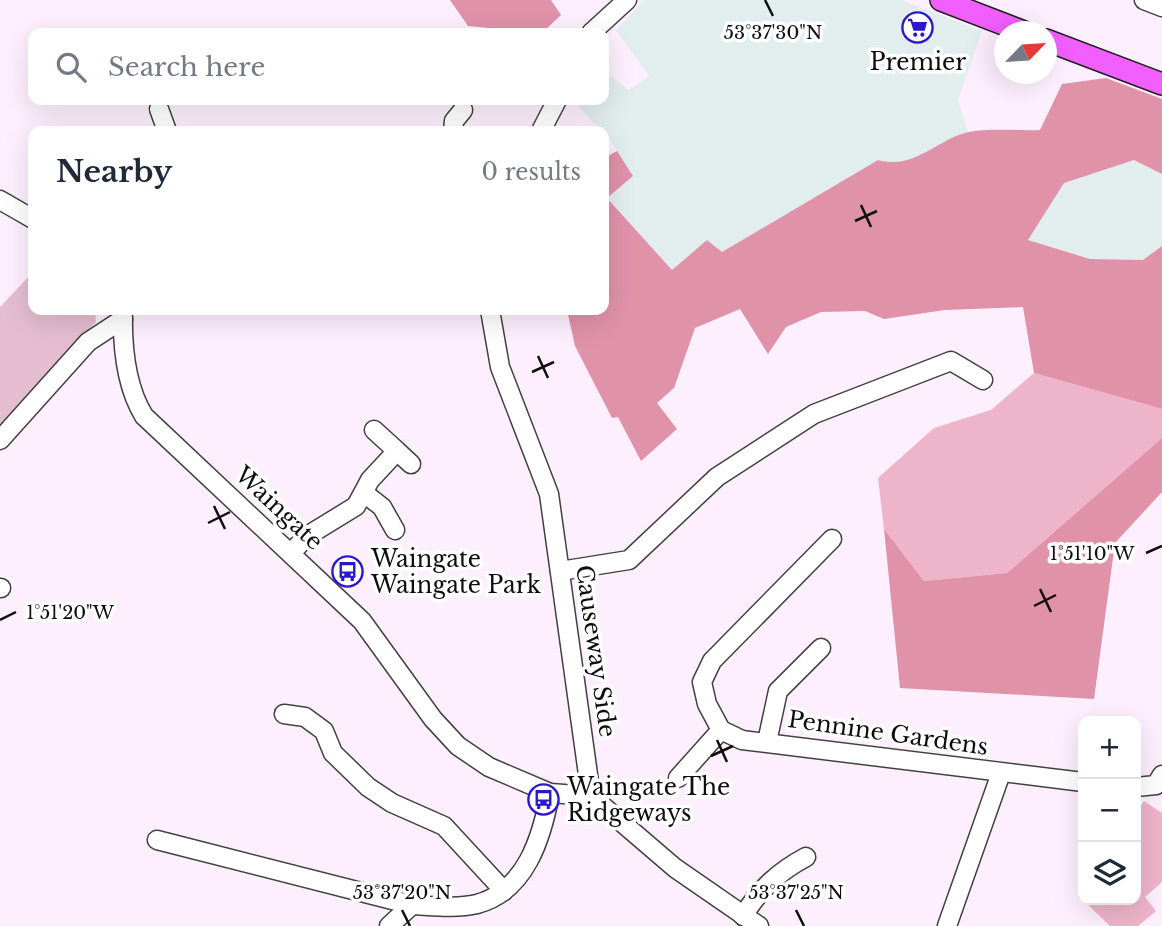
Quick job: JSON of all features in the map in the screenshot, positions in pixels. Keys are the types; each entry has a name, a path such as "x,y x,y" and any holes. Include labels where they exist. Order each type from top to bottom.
{"main road":[{"path":"941,0 995,21"},
{"path":"1057,44 1162,84"}],"street":[{"path":"596,28 627,0"},
{"path":"1144,0 1162,7"},
{"path":"544,126 554,105"},
{"path":"159,109 165,126"},
{"path":"454,126 454,121 463,110"},
{"path":"0,200 28,216"},
{"path":"0,440 88,342 122,315"},
{"name":"Waingate","path":"123,315 128,375 133,398 144,416 292,552 362,621 433,719 458,746 489,767 550,793 591,796"},
{"name":"Causeway Side","path":"491,315 500,367 549,494 591,796"},
{"path":"560,571 629,560 717,477 814,414 951,361 983,380"},
{"path":"292,552 307,536 356,506 370,480 404,458 374,430"},
{"path":"364,493 382,507 395,530"},
{"path":"678,778 721,730 706,704 702,682 712,662 832,539"},
{"name":"Pennine Gardens","path":"767,742 778,691 821,648"},
{"path":"284,714 306,717 324,731 333,753 368,787 392,803 444,826 503,891"},
{"name":"Pennine Gardens","path":"721,730 742,740 1078,781"},
{"path":"947,926 1001,773"},
{"path":"1141,786 1156,785 1162,775"},
{"path":"157,840 412,905 449,907 478,904 503,891 528,863 545,819 550,793"},
{"path":"591,796 675,869 759,926"},
{"path":"743,916 758,892 784,869 806,858"},
{"path":"389,926 412,905"}],"shaded area":[{"path":"450,0 551,0 561,15 547,28 468,26"},
{"path":"644,0 902,0 982,31 958,100 968,132 917,159 888,163 878,160 722,252 707,240 672,270 609,199 609,195 633,176 609,139 609,126 596,126 578,105 609,105 609,75 629,90 649,76 616,30"},
{"path":"1106,78 1162,99 1162,174 1134,160 1064,183 1028,240 1090,259 1143,260 1162,246 1162,409 1034,373 1023,307 945,310 884,319 865,311 821,312 786,327 768,354 740,309 695,328 674,388 657,403 677,429 641,461 618,417 612,418 575,346 568,315 609,315 609,200 672,270 707,240 722,252 878,160 904,161 969,132 1040,130 1062,84"},
{"path":"617,151 633,176 609,196 609,155"},
{"path":"1134,160 1162,174 1162,246 1143,260 1090,259 1028,240 1064,183"},
{"path":"28,277 28,315 95,315 96,322 0,425 0,307"},
{"path":"1034,373 1162,409 1162,438 1007,573 924,581 884,529 878,478 934,428 991,410"},
{"path":"1162,438 1162,492 1115,543 1094,699 900,688 884,529 924,581 1007,573"},
{"path":"1144,801 1162,813 1162,882 1145,897 1156,911 1138,926 1110,926 1088,905 1141,905 1141,806"}],"place":[{"name":"Premier","path":"918,28"},
{"name":"Waingate Waingate Park","path":"348,572"},
{"name":"Waingate The Ridgeways","path":"544,800"}]}
